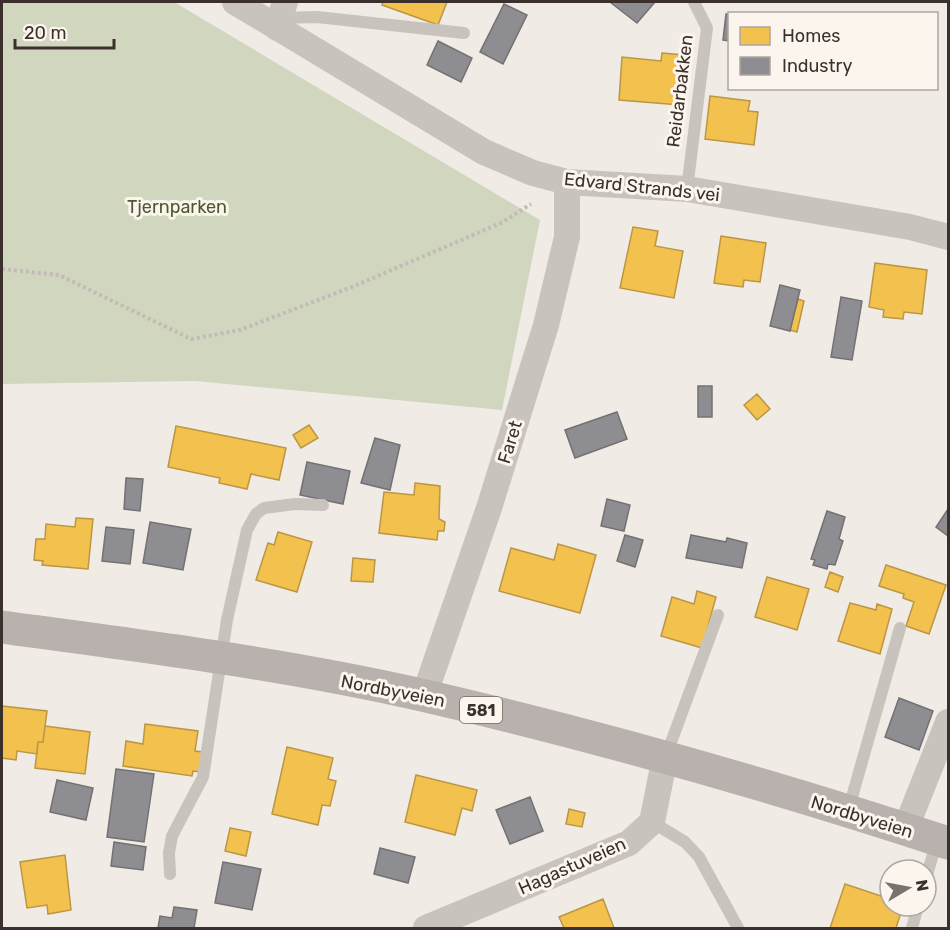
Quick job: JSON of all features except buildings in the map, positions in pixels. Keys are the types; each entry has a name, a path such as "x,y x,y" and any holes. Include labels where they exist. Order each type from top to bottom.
{"main road":[{"name":"Nordbyveien","path":"2,627 129,642 424,696 665,757 943,842"}],"street":[{"name":"Edvard Strands vei","path":"235,2 281,16 484,152 533,173 567,182 687,189 910,227 948,237"},
{"name":"Faret","path":"424,696 489,508 546,325 567,237 567,182"},
{"path":"905,830 948,722"},
{"path":"652,822 665,757"},
{"name":"Hagastuveien","path":"426,928 629,843 652,822"}],"lane":[{"name":"Reidarbakken","path":"687,189 706,28 694,2"},
{"path":"281,16 317,17 464,33"},
{"path":"170,874 169,852 172,836 203,777 240,555 247,530 256,514 264,508 278,505 323,506"},
{"path":"665,757 718,615"},
{"path":"848,812 900,628"},
{"path":"652,822 686,842 699,857 738,928"},
{"path":"935,858 943,842"}],"path":[{"path":"2,269 59,275 191,339 240,330 352,287 501,223 567,182"}],"green space":[{"name":"Tjernparken","path":"2,2 174,2 540,220 502,410 195,381 2,384"}]}
